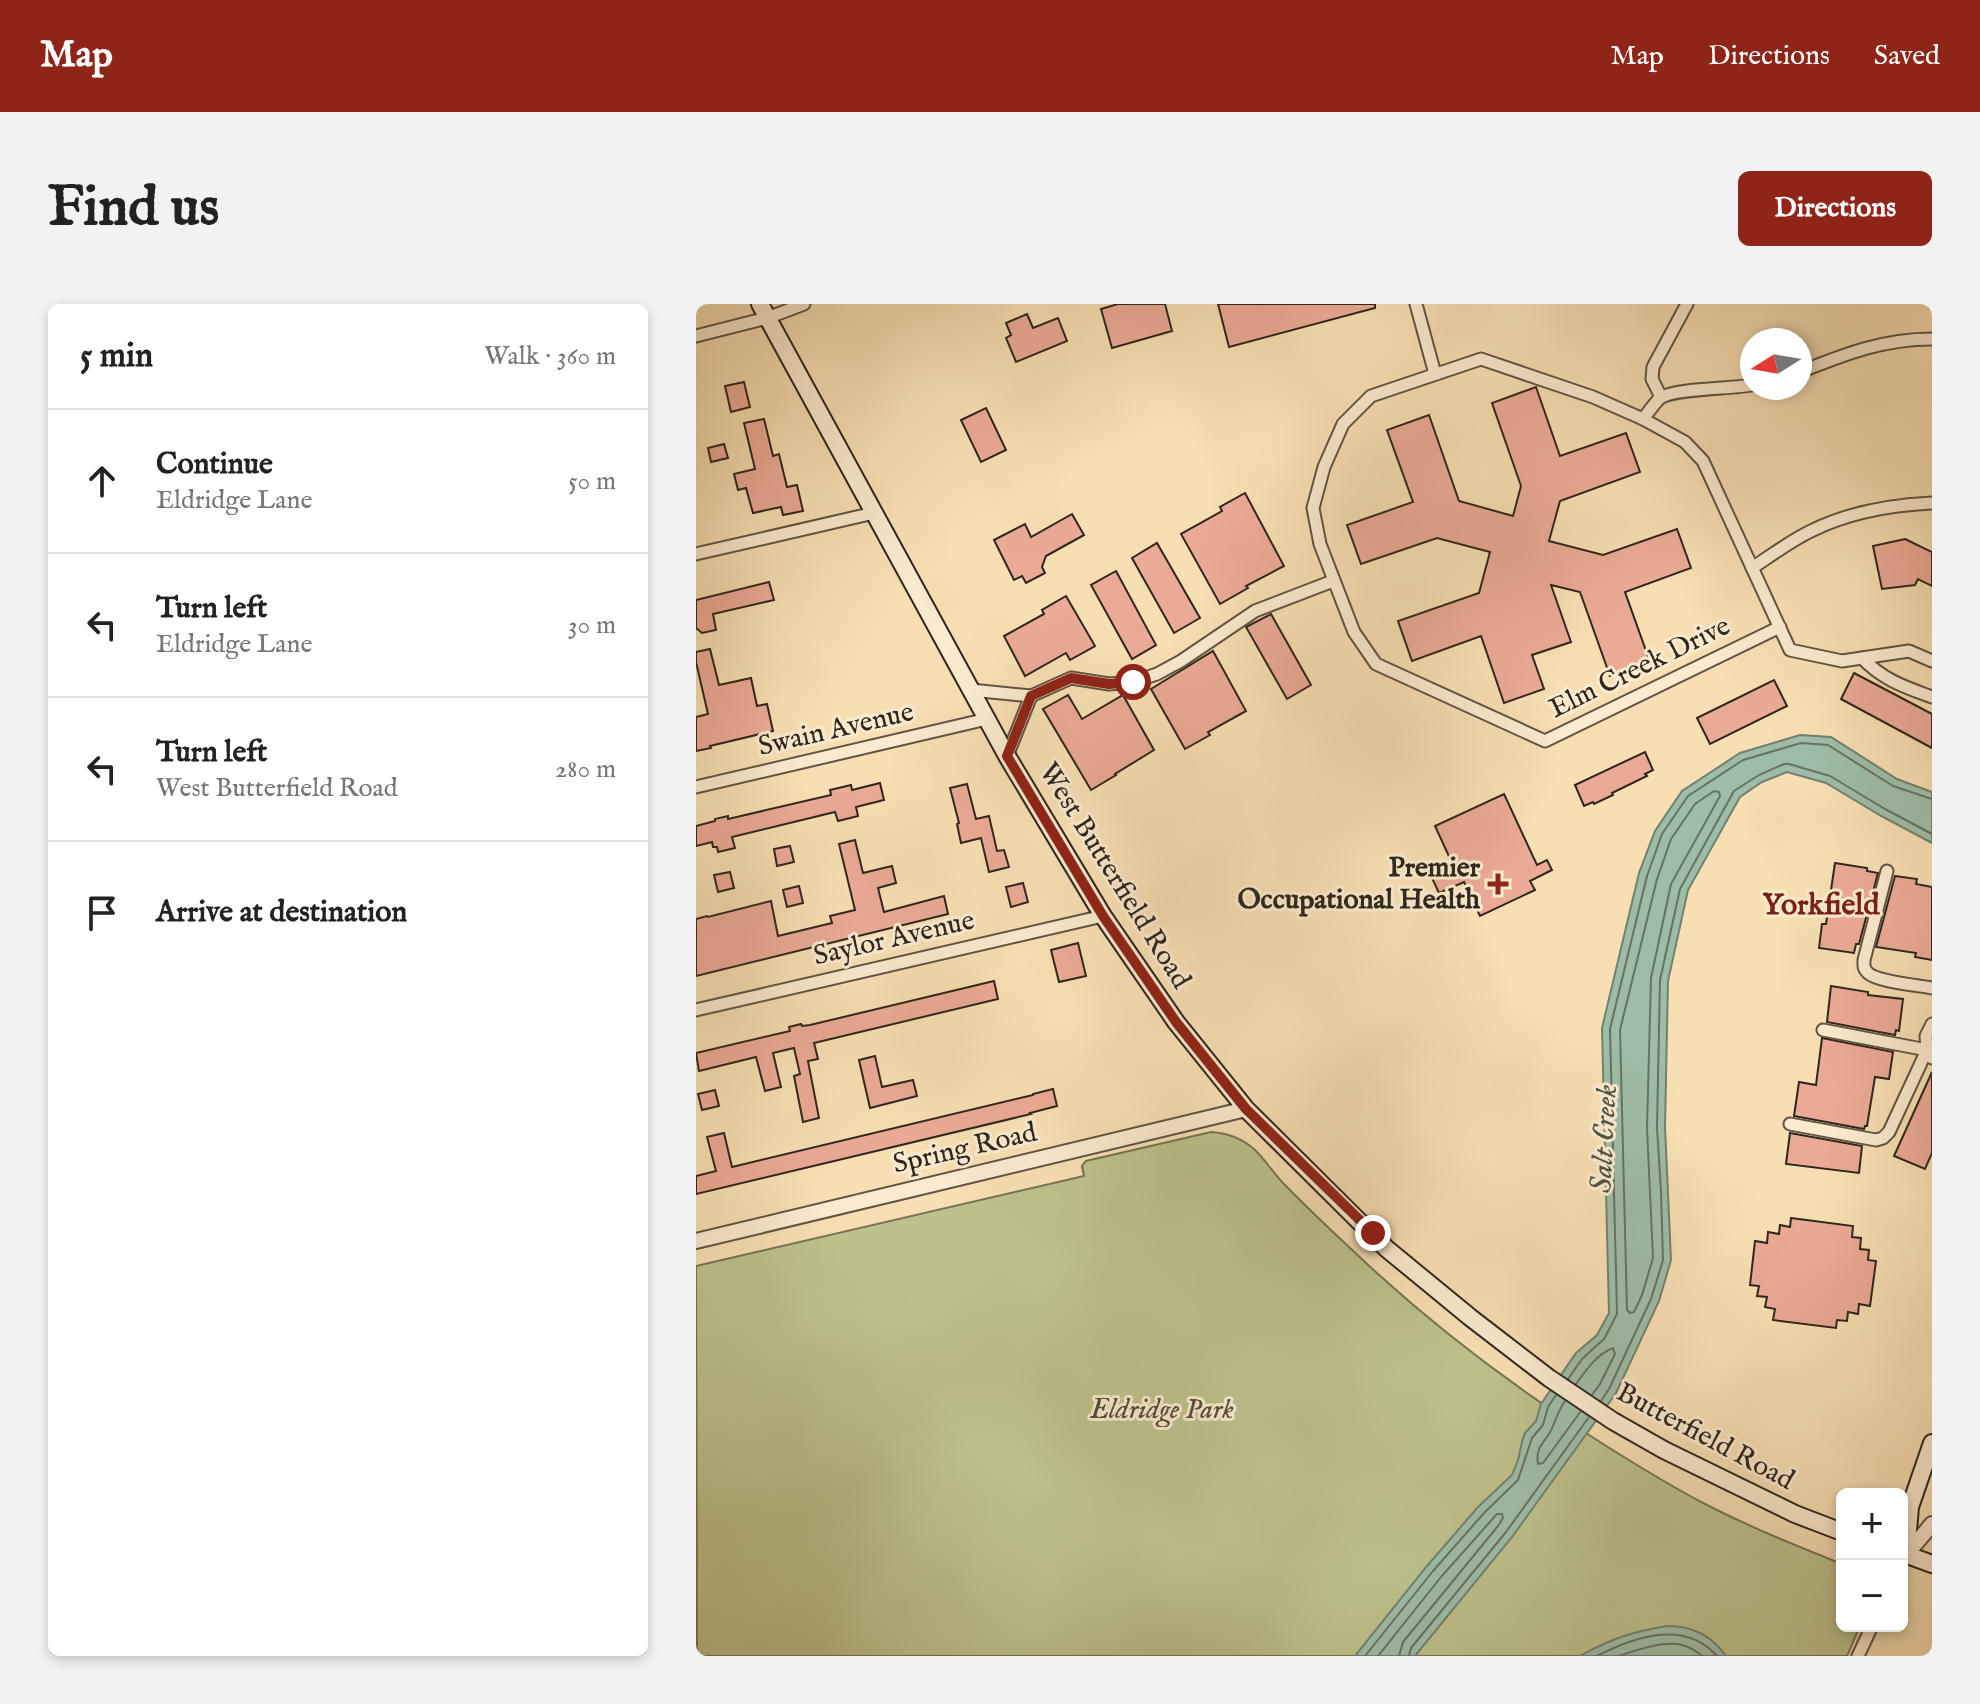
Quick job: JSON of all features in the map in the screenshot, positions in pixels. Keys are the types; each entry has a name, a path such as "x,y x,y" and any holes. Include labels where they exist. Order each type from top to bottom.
{"main road":[{"name":"West Butterfield Road","path":"763,311 1007,756 1103,916 1176,1022 1246,1109 1387,1249 1549,1378"},
{"name":"Butterfield Road","path":"1549,1378 1613,1421 1716,1477 1836,1530"},
{"path":"1908,1521 1932,1443"},
{"path":"1908,1558 1932,1564"}],"street":[{"path":"696,336 763,311 804,304"},
{"path":"1416,304 1435,374"},
{"path":"1661,397 1652,379 1653,367 1687,304"},
{"path":"1812,367 1855,350 1932,339"},
{"name":"Elm Creek Drive","path":"1481,359 1502,364 1593,397 1685,442 1703,461 1780,627 1545,741 1376,664 1354,632 1333,581 1320,544 1313,508 1324,467 1343,424 1371,396 1435,374 1481,359"},
{"path":"1643,419 1661,397 1740,388"},
{"path":"1752,568 1809,531 1839,519 1898,504 1932,503"},
{"path":"696,554 874,513"},
{"path":"971,690 1031,696 1071,678 1109,684 1133,682 1181,661 1255,611 1333,581"},
{"path":"1780,627 1790,650 1842,661 1909,651 1932,661"},
{"path":"1862,658 1889,681 1932,697"},
{"path":"1007,756 1031,696"},
{"name":"Swain Avenue","path":"696,787 987,719"},
{"path":"1887,871 1864,967 1877,978 1932,988"},
{"name":"Saylor Avenue","path":"696,1010 1103,916"},
{"path":"1790,1124 1876,1140 1883,1138 1930,1055 1926,1036 1932,1024"},
{"path":"1823,1030 1930,1055"},
{"name":"Spring Road","path":"696,1241 1246,1109"},
{"path":"1908,1551 1932,1524"},
{"path":"1858,1656 1869,1632"}],"green space":[{"name":"Eldridge Park","path":"1211,1132 1234,1137 1250,1146 1309,1209 1378,1274 1428,1318 1507,1379 1648,1472 1709,1506 1836,1562 1836,1632 1857,1632 1847,1656 697,1656 696,1266 1084,1176 1082,1166 1086,1161"}],"water":[{"name":"Salt Creek","path":"1800,735 1831,737 1897,779 1932,792 1932,843 1826,783 1787,772 1762,782 1740,797 1688,890 1668,981 1665,1127 1671,1260 1659,1301 1616,1393 1512,1537 1415,1656 1355,1656 1478,1507 1512,1475 1525,1433 1536,1421 1541,1404 1576,1353 1597,1335 1609,1313 1602,1028 1639,873 1655,831 1682,791 1740,753"},
{"path":"1668,1626 1701,1634 1726,1656 1580,1656 1622,1636"}],"building":[{"path":"1118,304 1165,304 1172,331 1112,348 1101,309"},
{"path":"1218,304 1375,304 1375,308 1229,347"},
{"path":"1027,314 1033,328 1058,318 1067,341 1016,362 1006,338 1011,335 1006,323"},
{"path":"744,382 750,407 731,412 725,386"},
{"path":"1536,387 1560,456 1626,433 1640,472 1560,501 1549,541 1603,555 1677,529 1691,568 1625,592 1650,662 1610,676 1580,592 1551,585 1571,642 1532,655 1544,689 1504,703 1481,636 1412,661 1398,621 1479,593 1490,552 1437,538 1361,564 1347,525 1413,502 1387,430 1429,415 1459,501 1513,516 1521,486 1492,403"},
{"path":"986,408 1006,450 981,462 961,420"},
{"path":"764,419 773,456 779,454 787,487 797,485 803,511 783,515 781,507 753,513 746,488 738,490 734,474 755,469 744,423"},
{"path":"724,444 728,458 711,462 708,448"},
{"path":"1245,493 1284,566 1220,604 1181,534 1222,511 1220,507"},
{"path":"1072,514 1084,535 1046,556 1042,567 1045,573 1026,583 1022,576 1014,580 994,540 1025,524 1031,537"},
{"path":"1905,539 1932,552 1932,586 1918,579 1915,585 1882,589 1873,546"},
{"path":"1157,543 1200,618 1174,633 1132,558"},
{"path":"1116,571 1156,645 1132,659 1091,585"},
{"path":"769,582 774,600 713,614 716,630 702,633 696,628 696,600"},
{"path":"1066,596 1095,646 1070,660 1066,653 1025,676 1004,636 1044,614 1042,610"},
{"path":"1271,614 1311,685 1287,699 1246,627"},
{"path":"710,649 719,685 751,678 757,706 767,704 773,731 696,751 696,717 708,714 696,652"},
{"path":"1213,651 1246,711 1185,749 1151,689"},
{"path":"1854,673 1932,714 1932,748 1841,699"},
{"path":"1774,680 1787,706 1710,744 1697,718"},
{"path":"1068,695 1082,719 1123,695 1154,750 1091,790 1043,709"},
{"path":"1645,752 1653,770 1645,774 1647,776 1613,795 1584,806 1575,785"},
{"path":"880,783 884,800 856,807 858,816 838,821 835,812 732,837 735,848 718,852 712,842 696,846 696,826 715,819 728,816 728,819 831,795 830,790 851,785 852,790"},
{"path":"967,784 976,819 989,816 997,851 1004,850 1009,867 989,872 981,838 961,843 950,788"},
{"path":"1504,794 1537,865 1547,860 1552,870 1530,881 1535,890 1480,916 1464,882 1439,893 1431,876 1453,865 1435,826"},
{"path":"855,840 863,873 892,866 896,883 878,888 884,912 944,896 948,914 696,976 696,919 771,901 778,936 832,923 830,916 855,910 839,844"},
{"path":"790,846 794,862 777,866 774,849"},
{"path":"1835,863 1878,873 1854,953 1819,948 1822,924 1826,924"},
{"path":"730,872 734,888 718,892 714,875"},
{"path":"1895,876 1917,879 1916,884 1932,887 1932,960 1915,957 1916,953 1876,947"},
{"path":"1023,883 1028,902 1011,907 1006,887"},
{"path":"799,886 803,903 787,907 783,890"},
{"path":"1078,943 1086,976 1059,982 1051,950"},
{"path":"994,981 998,999 814,1043 818,1059 808,1061 819,1118 803,1122 794,1076 800,1074 794,1048 773,1053 781,1087 765,1091 756,1057 699,1071 696,1053 790,1031 789,1027 801,1024 810,1025"},
{"path":"1831,986 1903,999 1899,1031 1896,1030 1895,1035 1827,1022"},
{"path":"1822,1038 1893,1052 1889,1079 1875,1077 1864,1129 1794,1116 1799,1082 1816,1085"},
{"path":"875,1056 882,1087 913,1080 917,1096 870,1108 859,1060"},
{"path":"1932,1072 1932,1153 1925,1169 1894,1156"},
{"path":"1053,1089 1057,1106 1031,1114 696,1194 696,1176 716,1171 707,1137 724,1133 732,1167"},
{"path":"715,1090 719,1106 702,1110 698,1094"},
{"path":"1790,1133 1862,1146 1859,1173 1786,1164"},
{"path":"1791,1218 1853,1226 1852,1237 1861,1238 1860,1249 1869,1250 1868,1260 1876,1261 1870,1306 1859,1304 1858,1314 1848,1312 1847,1321 1837,1320 1836,1328 1773,1320 1775,1309 1765,1307 1767,1297 1757,1296 1759,1286 1750,1285 1755,1241 1767,1243 1768,1232 1779,1234 1780,1225 1790,1227"}],"place":[{"name":"Premier Occupational Health","path":"1498,884"}],"district":[{"name":"Yorkfield","path":"1821,906"}],"route":[{"path":"1133,682 1109,684 1071,678 1031,696 1007,756 1103,916 1176,1022 1246,1109 1373,1233"}]}
